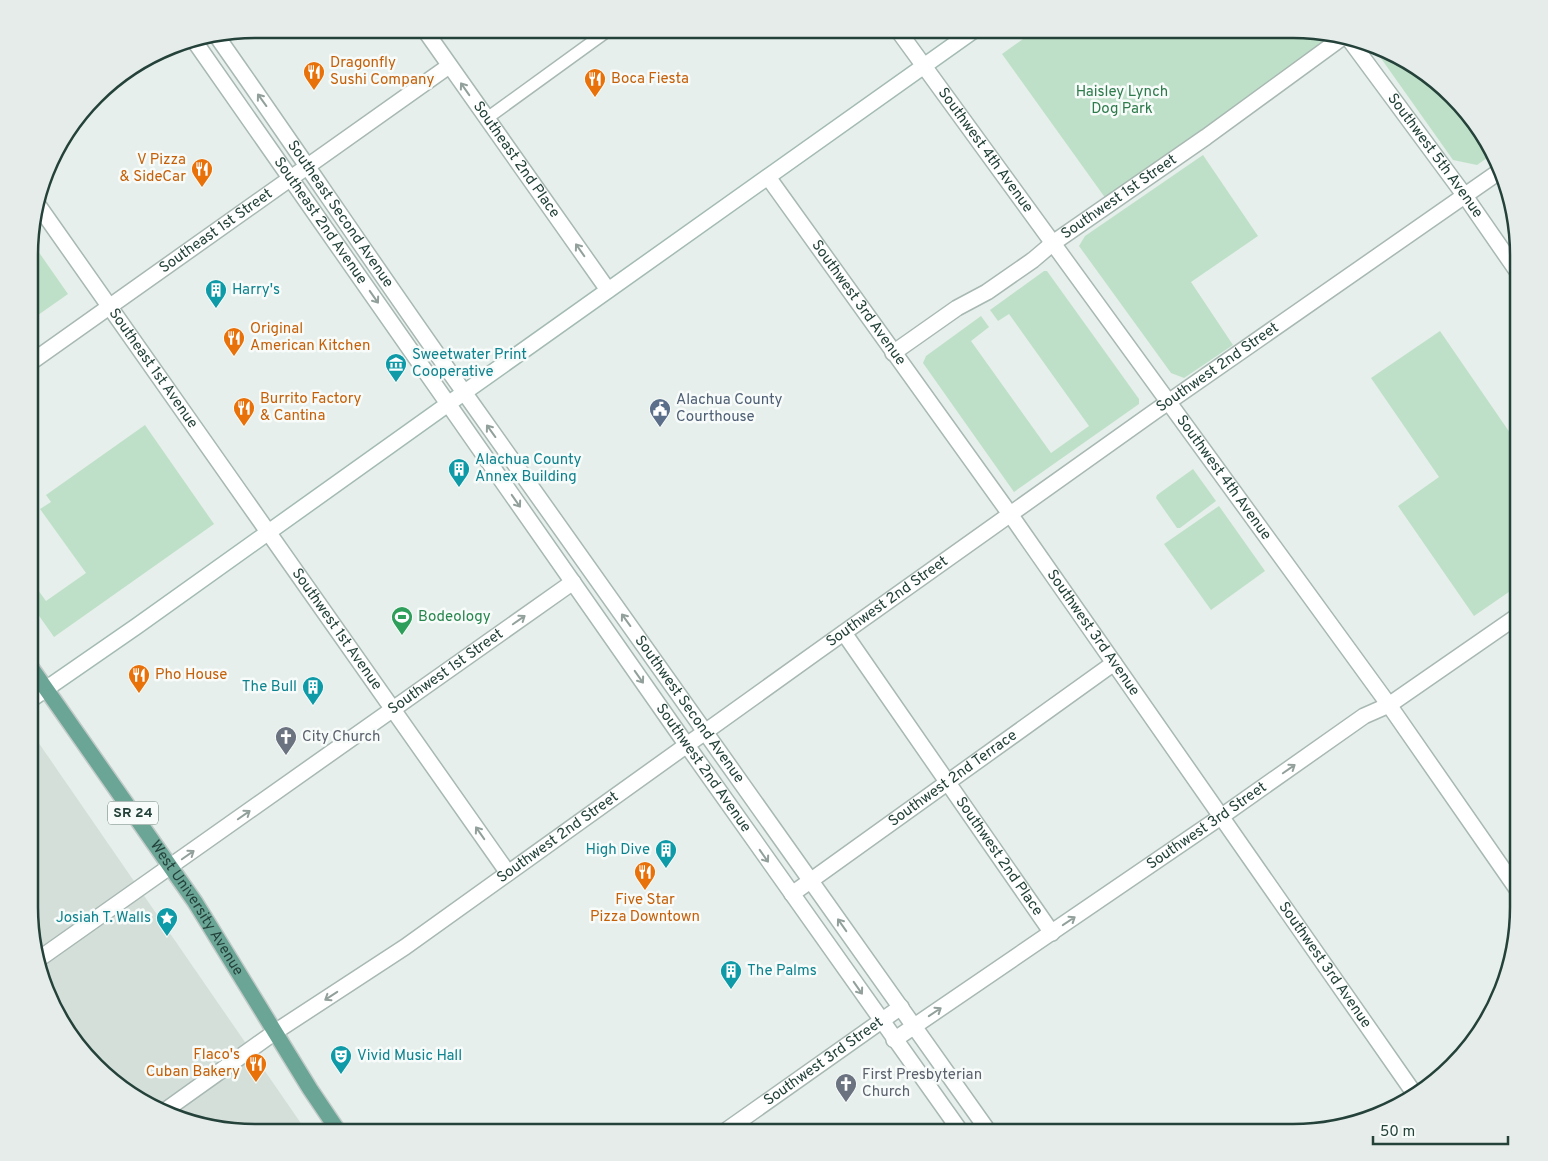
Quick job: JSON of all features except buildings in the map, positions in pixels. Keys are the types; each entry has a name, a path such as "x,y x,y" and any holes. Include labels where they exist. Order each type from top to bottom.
{"main road":[{"name":"West University Avenue","path":"38,677 171,866 214,931 310,1089 334,1124"}],"street":[{"name":"Southeast 2nd Place","path":"434,38 449,66 608,290"},
{"path":"486,119 598,38"},
{"name":"Southwest 4th Avenue","path":"904,38 1389,706 1510,879"},
{"path":"38,694 268,534 464,392 963,38"},
{"name":"Southeast Second Avenue","path":"220,40 464,392"},
{"name":"Southwest 1st Street","path":"893,353 957,308 986,292 1033,260 1053,243 1206,137 1337,42"},
{"name":"Southeast 2nd Avenue","path":"197,45 448,404"},
{"name":"Southwest 5th Avenue","path":"1354,46 1465,196 1510,261"},
{"name":"Southeast 1st Street","path":"38,357 449,66"},
{"name":"Southwest 2nd Street","path":"171,1106 275,1032 405,947 686,744 1010,514 1495,175"},
{"name":"Southwest 3rd Avenue","path":"768,177 1010,514 1411,1089"},
{"name":"Southeast 1st Avenue","path":"42,211 268,534"},
{"name":"Southwest Second Avenue","path":"464,392 914,1026"},
{"name":"Southwest 2nd Avenue","path":"448,404 894,1040 955,1124"},
{"name":"Southwest 1st Avenue","path":"268,534 508,873"},
{"name":"Southwest 1st Street","path":"43,956 572,582"},
{"name":"Southwest 3rd Street","path":"894,1040 1222,816 1364,716 1389,706 1510,621"},
{"name":"Southwest 2nd Place","path":"844,633 1052,933"},
{"name":"Southwest 2nd Terrace","path":"792,894 1114,663"},
{"name":"Southwest 3rd Street","path":"735,1124 901,1007"},
{"path":"914,1026 982,1124"}],"shaded area":[{"path":"38,742 301,1124 226,1122 198,1116 172,1107 122,1079 82,1039 54,989 45,963 39,935"}],"green space":[{"name":"Haisley Lynch Dog Park","path":"1024,38 1308,38 1327,40 1106,199 1002,54"},
{"path":"1379,55 1414,74 1437,91 1466,122 1487,158 1477,165 1453,160"},
{"path":"1203,155 1258,236 1191,282 1233,345 1184,378 1171,373 1079,246 1085,236"},
{"path":"38,251 68,294 38,315"},
{"path":"1044,271 1047,271 1139,399 1139,404 1014,492 923,363 926,356 981,316 989,327 971,341 1051,453 1089,426 1009,314 998,321 990,310"},
{"path":"1440,331 1510,433 1510,591 1474,616 1398,506 1439,477 1371,378"},
{"path":"145,425 214,524 54,637 38,614 38,590 46,601 86,573 40,509 51,502 46,495"},
{"path":"1193,469 1216,501 1180,528 1177,528 1156,498 1157,495"},
{"path":"1219,506 1265,571 1211,610 1164,544"}],"place":[{"name":"Dragonfly Sushi Company","path":"314,91"},
{"name":"Boca Fiesta","path":"595,98"},
{"name":"V Pizza & SideCar","path":"202,188"},
{"name":"Harry's","path":"216,309"},
{"name":"Original American Kitchen","path":"234,357"},
{"name":"Sweetwater Print Cooperative","path":"396,383"},
{"name":"Burrito Factory & Cantina","path":"244,427"},
{"name":"Alachua County Courthouse","path":"660,428"},
{"name":"Alachua County Annex Building","path":"459,488"},
{"name":"Bodeology","path":"402,636"},
{"name":"Pho House","path":"139,694"},
{"name":"The Bull","path":"313,706"},
{"name":"City Church","path":"286,756"},
{"name":"High Dive","path":"666,869"},
{"name":"Five Star Pizza Downtown","path":"645,891"},
{"name":"Josiah T. Walls","path":"167,937"},
{"name":"The Palms","path":"731,990"},
{"name":"Vivid Music Hall","path":"341,1075"},
{"name":"Flaco's Cuban Bakery","path":"256,1083"},
{"name":"First Presbyterian Church","path":"846,1103"}]}
